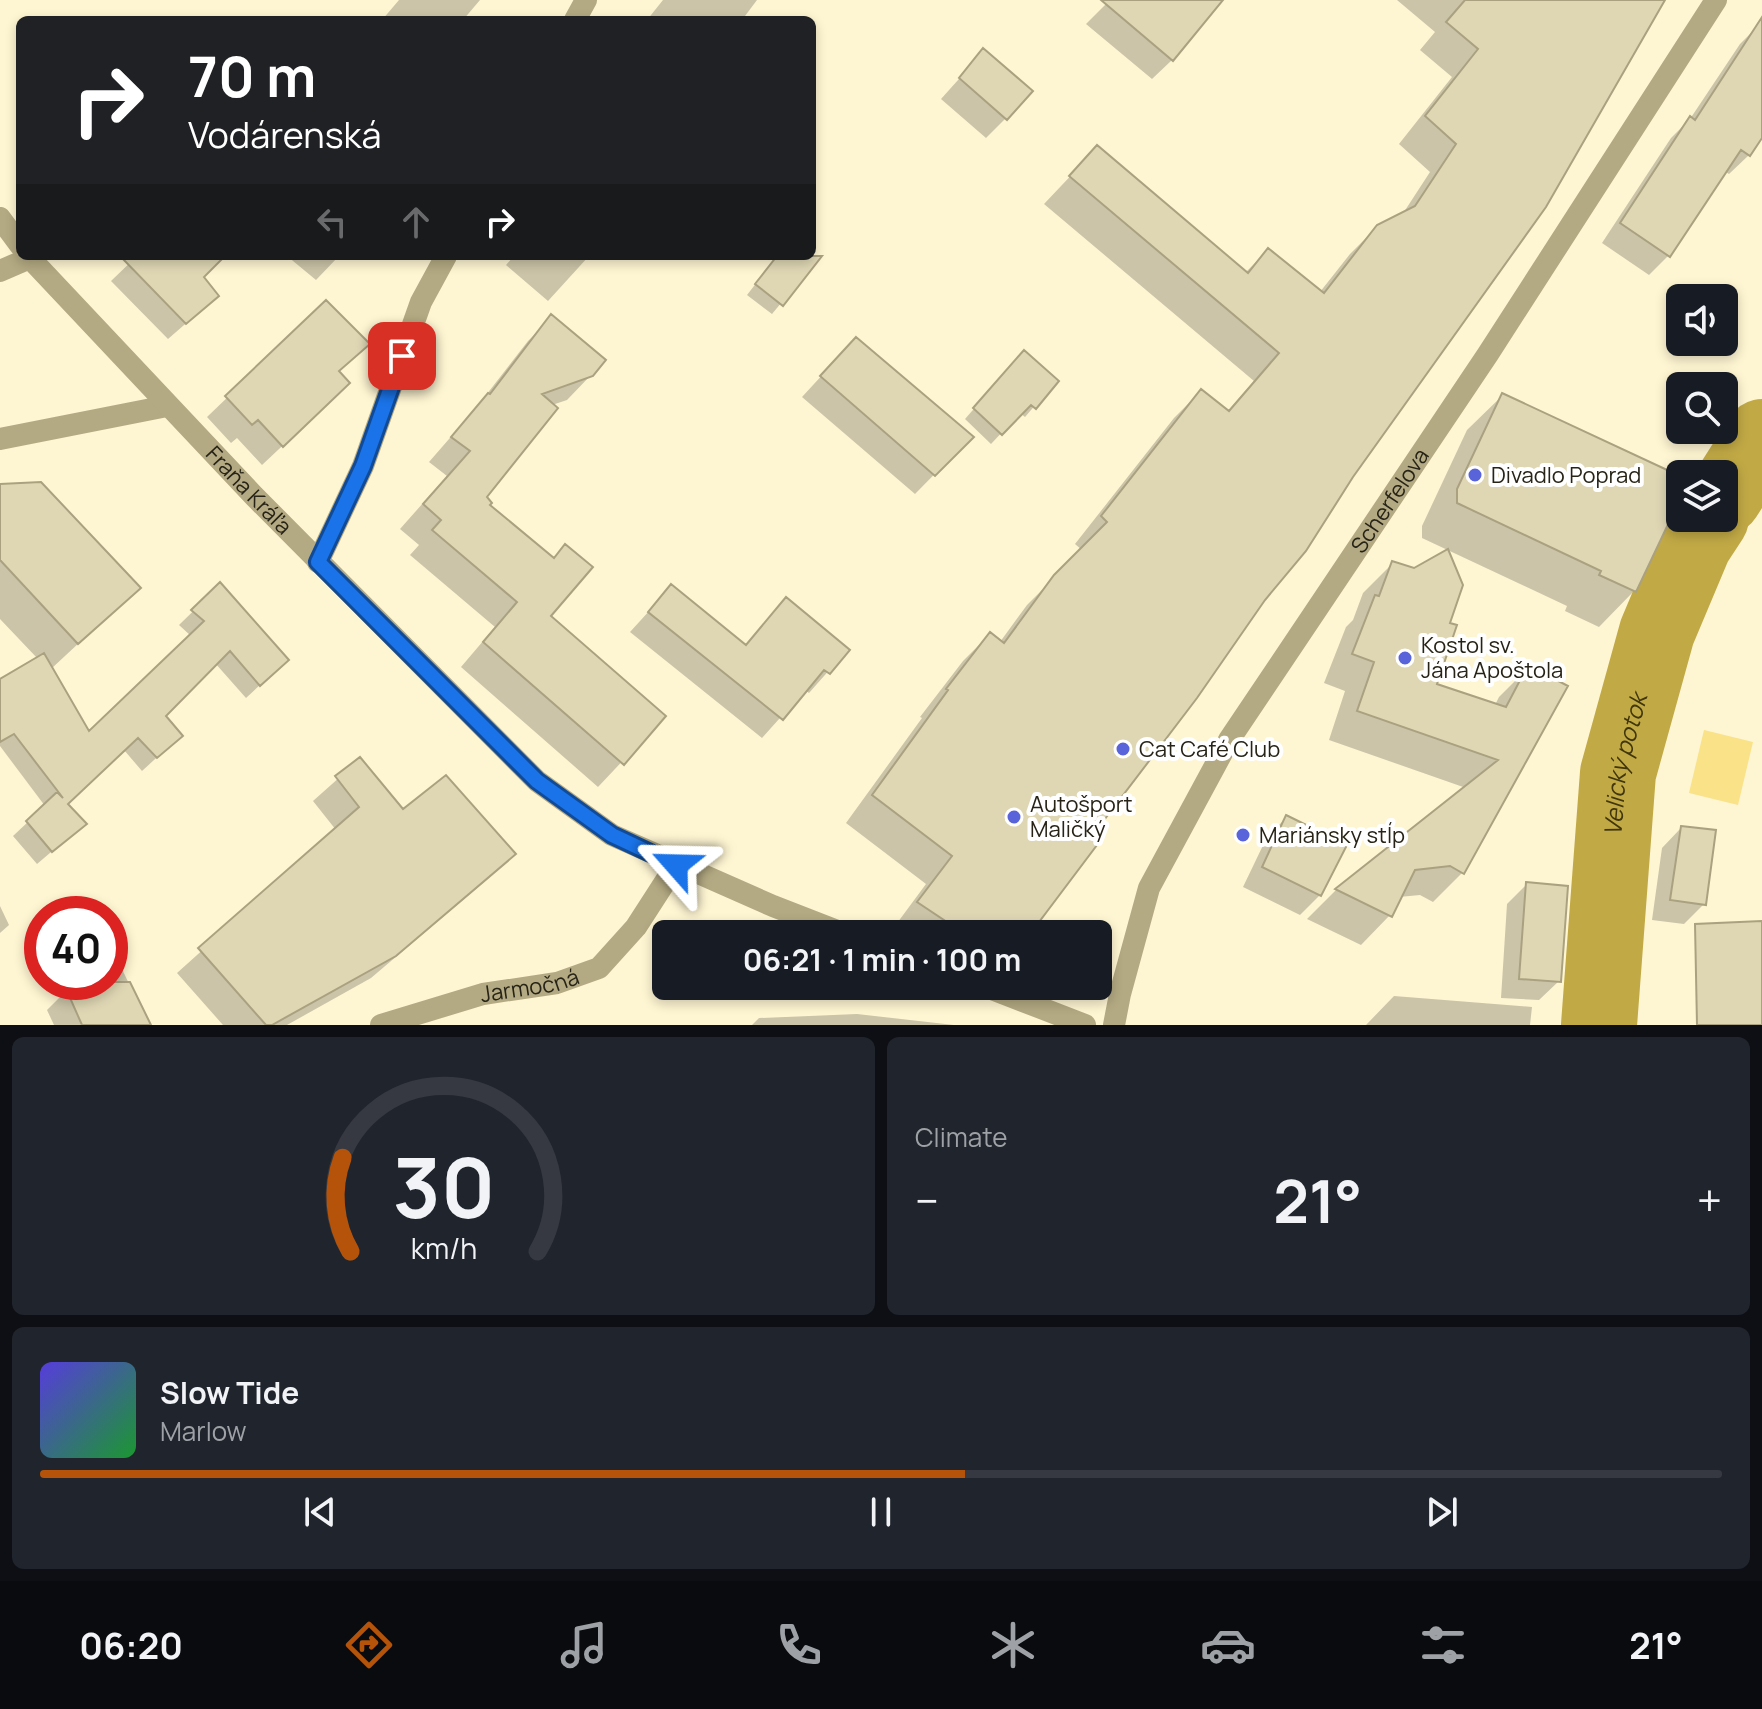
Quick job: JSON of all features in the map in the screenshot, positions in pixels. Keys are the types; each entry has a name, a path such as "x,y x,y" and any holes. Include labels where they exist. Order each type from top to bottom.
{"street":[{"name":"Scherfelova","path":"1114,1025 1149,888 1229,740 1488,354 1716,0"},
{"name":"Fraňa Kráľa","path":"0,218 16,240"},
{"name":"Fraňa Kráľa","path":"32,260 167,406 318,562 537,781 612,835 676,865 811,920"},
{"path":"318,562 363,466 421,302 444,260"},
{"path":"0,439 167,406"},
{"name":"Jarmočná","path":"381,1025 483,994 557,983 599,968 636,927 676,865"},
{"path":"1020,1000 1085,1025"}],"shaded area":[{"path":"1704,730 1753,742 1738,805 1689,793"}],"building":[{"path":"1101,0 1223,0 1173,61"},
{"path":"1465,0 1665,0 1546,207 1353,477 1306,551 1265,600 1197,698 1092,836 1100,841 1041,920 944,920 917,902 952,856 872,795 990,632 1004,643 1054,575 1107,522 1101,516 1201,389 1229,411 1279,353 1069,176 1097,145 1248,273 1268,248 1324,293 1377,225 1415,206 1456,144 1425,116 1478,49 1446,22"},
{"path":"1762,17 1762,138 1750,156 1741,150 1670,257 1620,223 1690,116 1695,120"},
{"path":"983,48 1033,91 1007,120 959,78"},
{"path":"816,256 822,256 783,306 755,284 774,260 816,260"},
{"path":"124,260 221,260 204,277 219,296 186,324"},
{"path":"326,300 370,344 339,371 350,383 283,447 258,420 252,425 225,396"},
{"path":"551,314 606,360 593,376 542,394 558,408 487,497 492,503 490,505 554,558 565,544 593,567 551,616 666,716 624,765 483,642 517,602 432,530 441,520 423,504 470,451 451,437 490,394"},
{"path":"856,337 974,437 935,476 820,376"},
{"path":"1024,350 1059,381 1036,409 1031,405 1002,435 973,408"},
{"path":"1502,393 1666,469 1666,529 1636,592 1599,575 1601,571 1457,503 1457,489"},
{"path":"41,482 141,588 78,644 0,560 0,484"},
{"path":"1448,549 1463,585 1450,623 1457,625 1437,684 1506,707 1528,665 1568,686 1464,874 1450,866 1415,870 1392,917 1335,889 1498,760 1357,711 1374,662 1352,654 1392,561 1414,568"},
{"path":"220,582 289,660 260,686 230,651 166,716 183,736 157,758 138,738 68,804 87,824 52,852 26,821 57,792 63,798 14,734 0,742 0,679 44,653 89,731 204,621 191,610"},
{"path":"671,584 746,645 786,597 850,650 830,674 824,670 783,720 648,612"},
{"path":"360,757 403,809 446,775 516,854 396,956 272,1025 266,1025 198,948 359,807 335,776"},
{"path":"1286,815 1347,845 1321,896 1262,867"},
{"path":"1681,826 1716,830 1706,905 1670,900"},
{"path":"1526,882 1568,886 1561,982 1519,979"},
{"path":"1762,921 1762,1025 1697,1025 1695,924"},
{"path":"130,982 151,1025 82,1025 71,1000 128,1000"}],"waterway":[{"name":"Velický potok","path":"1738,475 1762,437"},
{"name":"Velický potok","path":"1599,1025 1618,773 1657,632 1702,532"}],"place":[{"name":"Divadlo Poprad","path":"1475,475"},
{"name":"Kostol sv. Jána Apoštola","path":"1405,658"},
{"name":"Cat Café Club","path":"1123,749"},
{"name":"Autošport Maličký","path":"1014,817"},
{"name":"Mariánsky stĺp","path":"1243,835"}],"route":[{"path":"402,356 363,466 318,562 537,781 612,835 676,865"}]}
